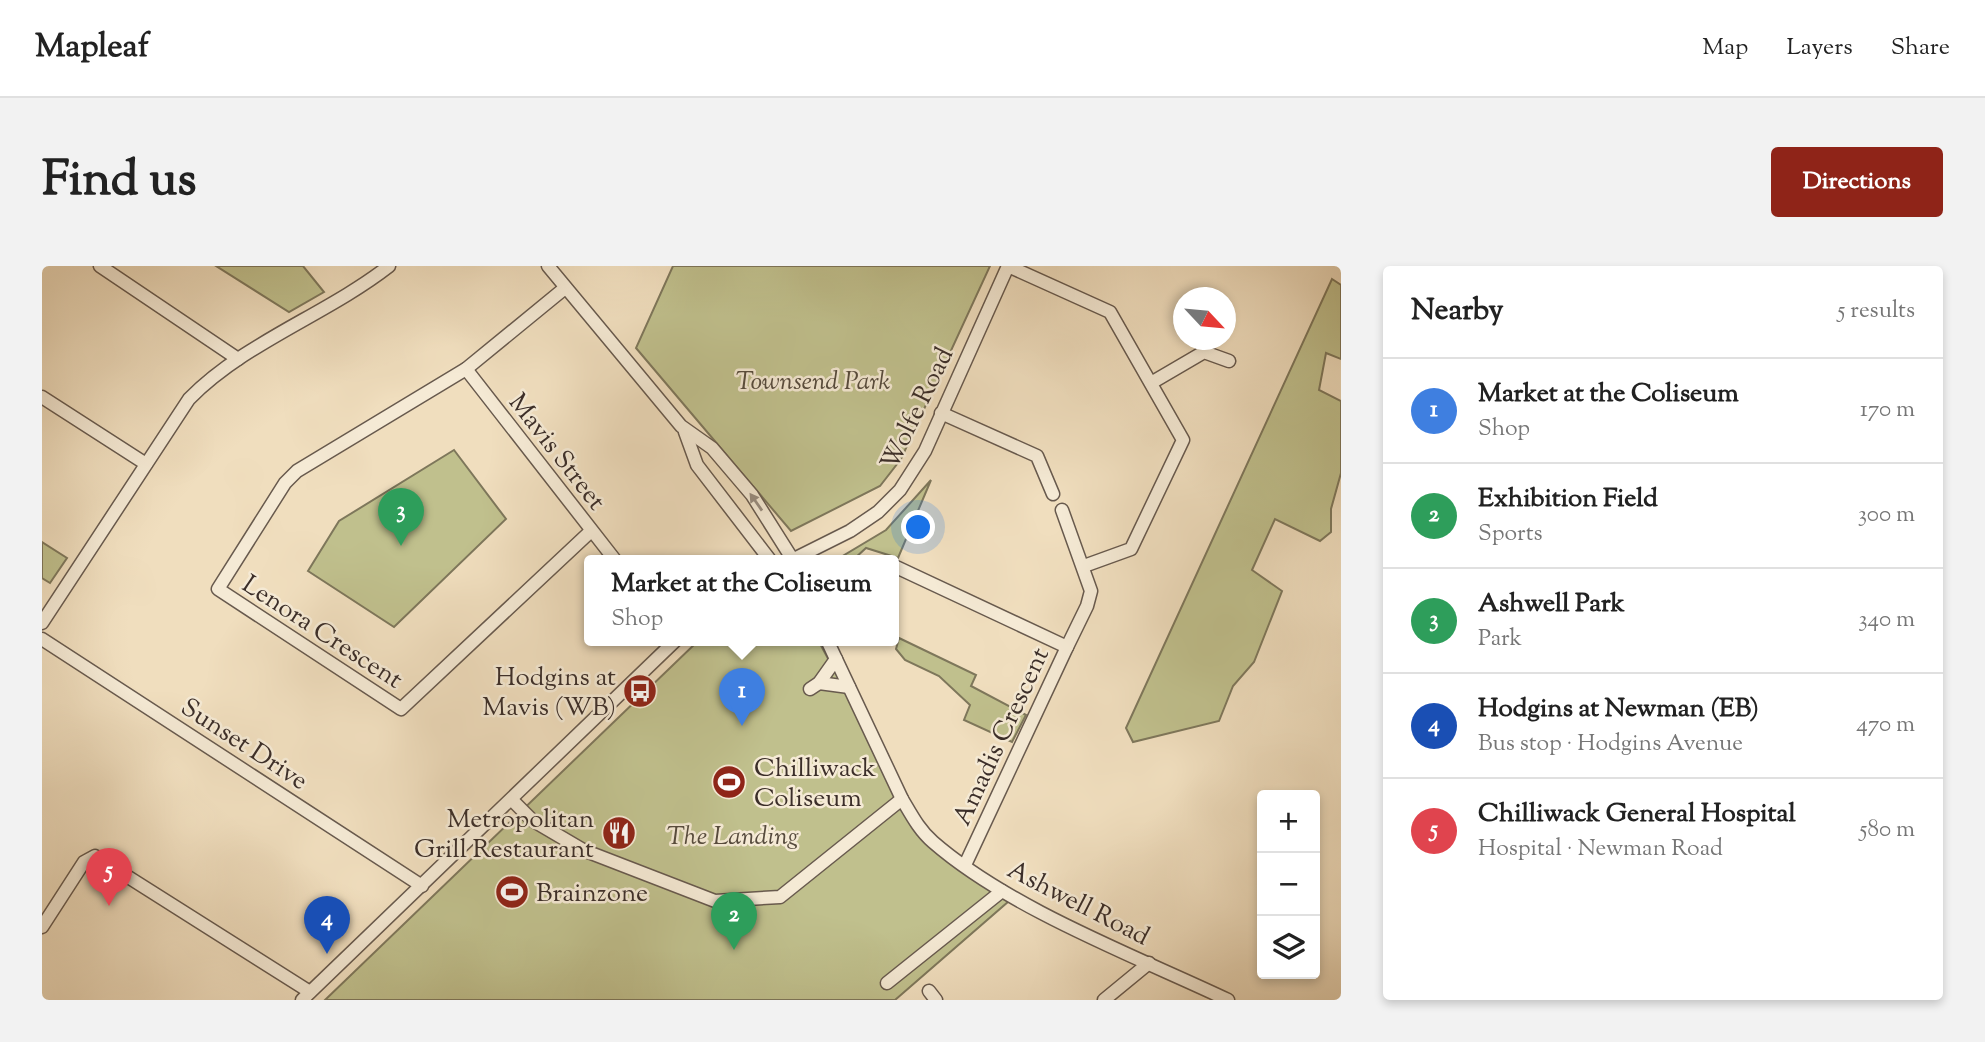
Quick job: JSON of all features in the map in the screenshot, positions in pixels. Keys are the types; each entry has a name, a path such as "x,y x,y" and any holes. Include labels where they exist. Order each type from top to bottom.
{"street":[{"path":"100,266 238,359"},
{"path":"548,266 685,432 712,448 752,495 789,555"},
{"path":"1008,266 1110,312 1183,440 1131,549 1084,566"},
{"name":"Wolfe Road","path":"802,555 850,531 878,513 906,480 925,451 1008,266"},
{"path":"42,623 189,399 214,375 327,308 386,267"},
{"name":"Lenora Crescent","path":"565,288 466,369 297,471 285,483 218,589 401,709 591,531"},
{"path":"1150,383 1204,352 1229,361"},
{"name":"Mavis Street","path":"466,369 611,555"},
{"path":"42,397 146,464"},
{"path":"941,413 1037,456 1053,495"},
{"path":"685,432 697,465 766,555"},
{"path":"1062,510 1091,591 1087,606 1067,647"},
{"name":"Amadis Crescent","path":"899,568 1067,647 965,865"},
{"name":"Sunset Drive","path":"42,639 422,886"},
{"path":"42,928 91,856 100,857 306,996 670,646"},
{"name":"Ashwell Road","path":"830,646 902,799 923,832 1002,891 1228,1000"},
{"path":"835,659 815,686 849,687"},
{"path":"512,800 532,820 583,850 715,901 780,897 902,799"},
{"path":"887,983 1002,891"},
{"path":"1104,1000 1149,963"}],"green space":[{"path":"216,266 303,266 324,292 289,312"},
{"name":"Townsend Park","path":"673,266 990,266 901,459 880,486 791,531 636,348"},
{"path":"1332,279 1341,285 1341,359 1326,353 1319,390 1341,401 1341,473 1331,509 1331,532 1320,541 1275,519 1252,570 1282,591 1254,662 1233,686 1219,721 1133,742 1126,728"},
{"path":"454,450 506,519 394,627 308,571 339,521"},
{"path":"931,480 899,556 866,548 858,555 844,555 886,530"},
{"path":"42,542 67,558 50,583 42,578"},
{"path":"899,638 976,675 971,686 1026,715 1012,742 964,720 970,705 939,676 905,660 896,649 899,646"},
{"name":"The Landing","path":"693,646 821,646 925,838 1009,901 895,1000 325,1000"}],"place":[{"name":"Ashwell Park","path":"401,546"},
{"name":"Hodgins at Mavis (WB)","path":"640,691"},
{"name":"Market at the Coliseum","path":"742,726"},
{"name":"Chilliwack Coliseum","path":"729,782"},
{"name":"Metropolitan Grill Restaurant","path":"619,833"},
{"name":"Brainzone","path":"512,892"},
{"name":"Chilliwack General Hospital","path":"109,906"},
{"name":"Exhibition Field","path":"734,950"},
{"name":"Hodgins at Newman (EB)","path":"327,954"}]}
